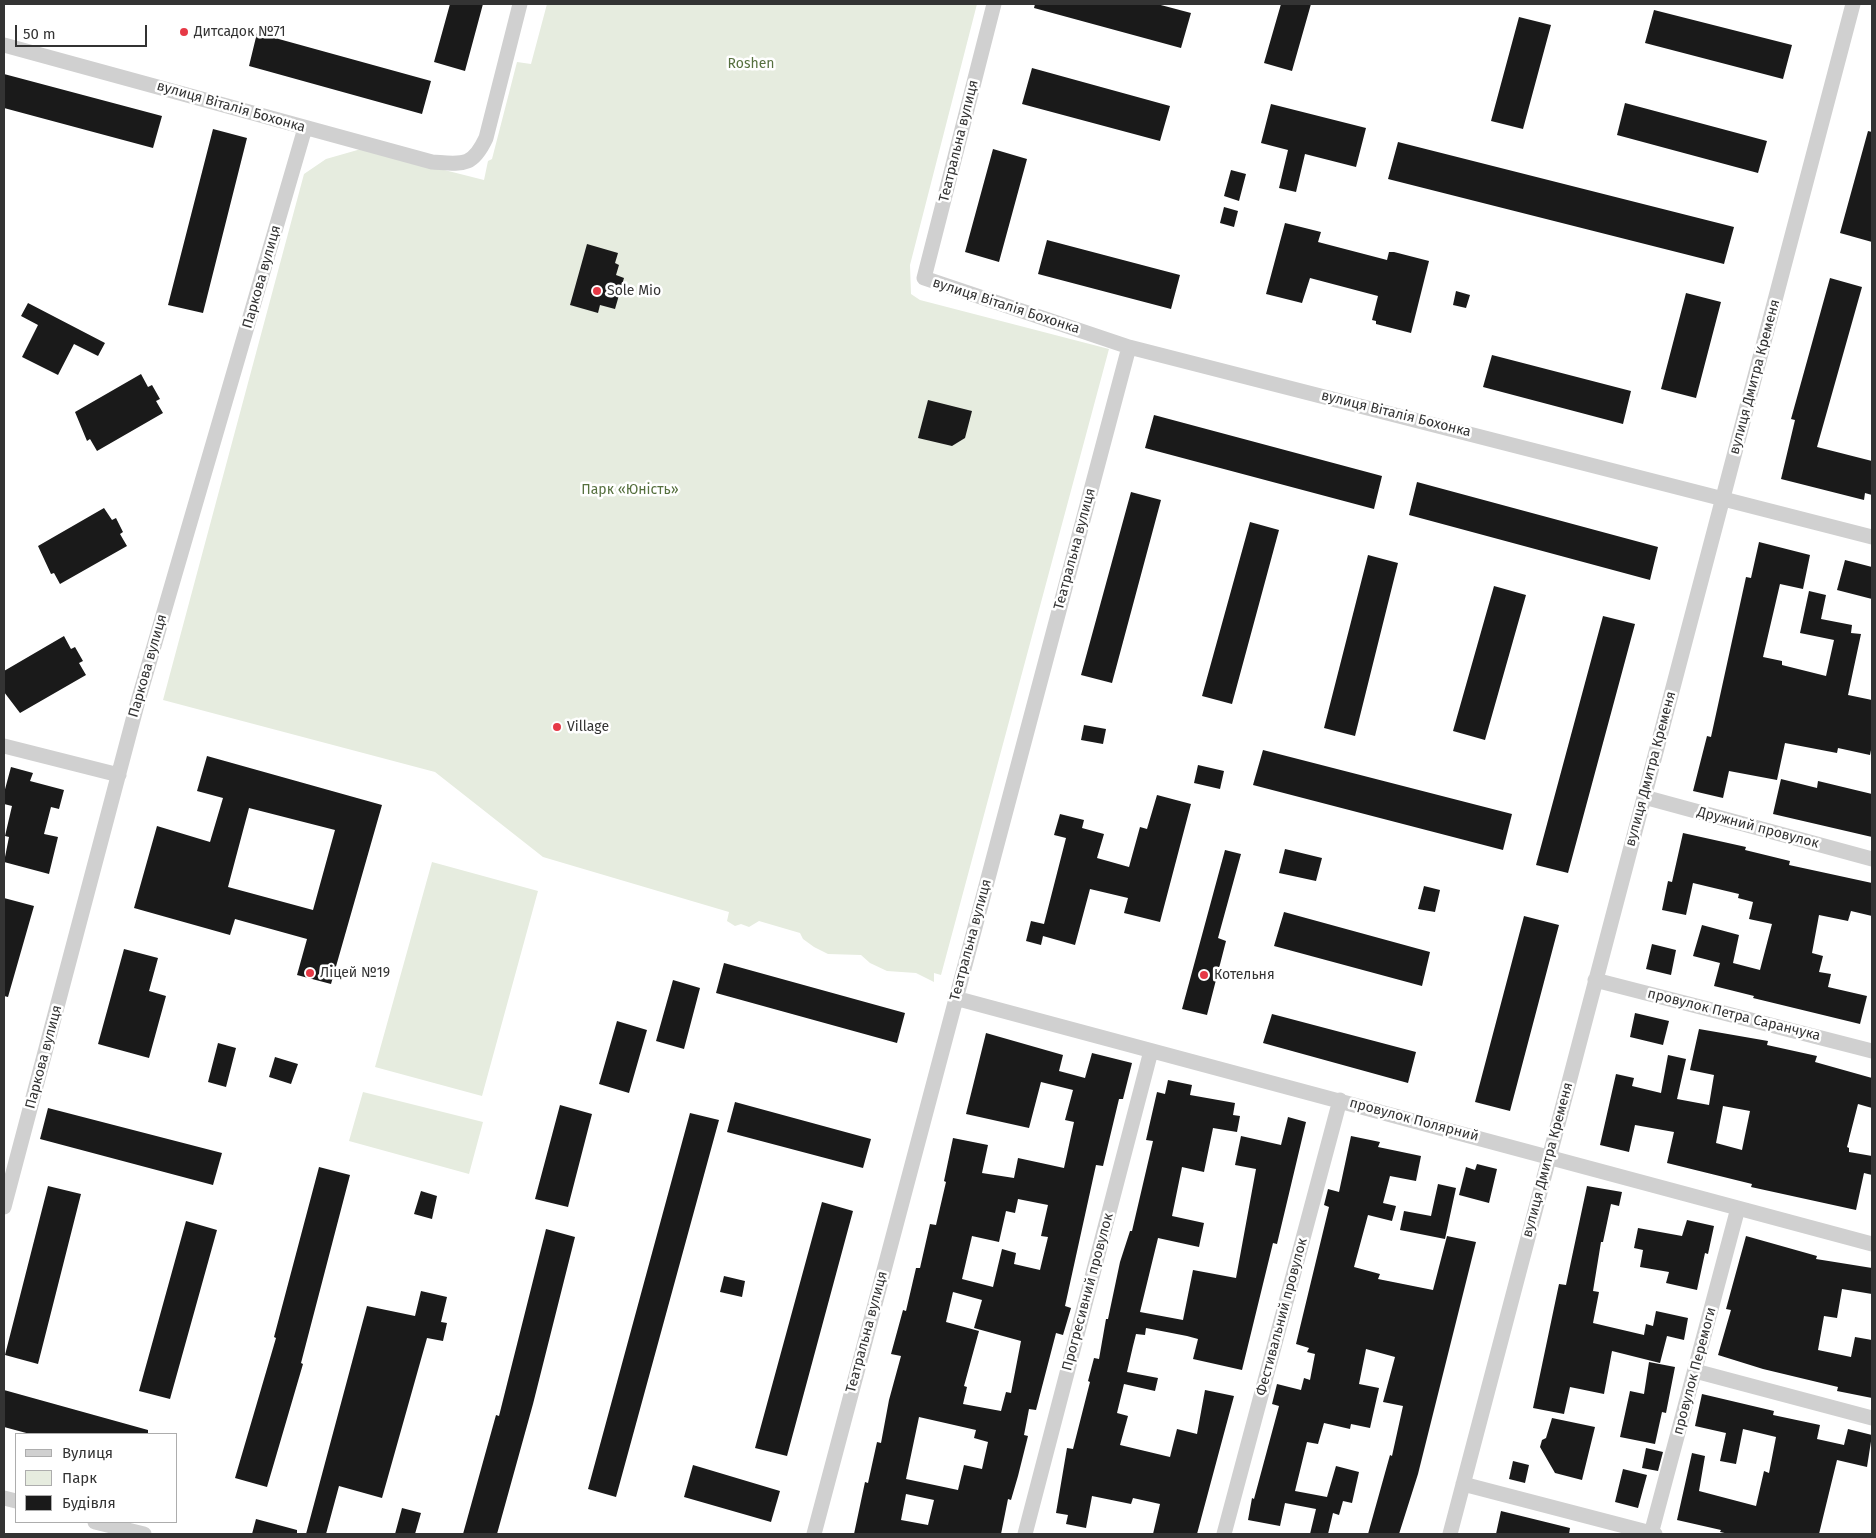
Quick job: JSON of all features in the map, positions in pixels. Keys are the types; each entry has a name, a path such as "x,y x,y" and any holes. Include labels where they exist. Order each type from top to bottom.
{"street":[{"name":"вулиця Віталія Бохонка","path":"4,45 432,162 459,164 470,161 479,154 486,138 520,4"},
{"name":"Театральна вулиця","path":"924,278 994,4"},
{"name":"вулиця Дмитра Кременя","path":"1450,1534 1853,4"},
{"name":"Паркова вулиця","path":"4,1207 138,701 305,128"},
{"name":"вулиця Віталія Бохонка","path":"924,278 1129,347 1872,537"},
{"name":"Театральна вулиця","path":"814,1534 1129,347"},
{"path":"4,746 119,775"},
{"name":"Дружний провулок","path":"1644,798 1872,859"},
{"name":"провулок Петра Саранчука","path":"1595,980 1872,1051"},
{"name":"провулок Полярний","path":"955,998 1872,1244"},
{"name":"Прогресивний провулок","path":"1025,1534 1151,1051"},
{"name":"Фестивальний провулок","path":"1224,1534 1340,1100"},
{"name":"провулок Перемоги","path":"1653,1534 1738,1208"},
{"path":"1695,1371 1872,1418"},
{"path":"1464,1484 1653,1534"},
{"path":"99,1523 144,1534"}],"green space":[{"name":"Парк «Юність»","path":"547,4 977,4 910,265 911,294 920,300 1109,349 941,975 934,973 934,982 916,973 887,971 870,963 861,955 828,954 803,939 800,933 759,921 749,927 741,924 735,926 727,921 729,912 543,857 435,772 163,700 304,174 326,159 361,149 484,180 488,161 492,159 517,62 531,64"},
{"path":"432,862 538,891 482,1096 375,1067"},
{"path":"363,1092 483,1122 469,1174 349,1141"}],"building":[{"path":"450,4 483,4 465,71 434,62"},
{"path":"1035,4 1157,4 1191,13 1181,48 1034,8"},
{"path":"1281,4 1311,4 1292,71 1264,63"},
{"path":"1654,10 1792,45 1783,79 1645,43"},
{"path":"1519,17 1551,25 1523,129 1491,121"},
{"path":"257,33 431,81 422,114 249,66"},
{"path":"1032,68 1170,106 1160,141 1022,104"},
{"path":"4,74 162,116 153,148 4,108"},
{"path":"1625,103 1767,141 1758,173 1617,135"},
{"path":"1271,104 1366,128 1356,167 1305,154 1296,192 1279,188 1288,150 1261,143"},
{"path":"213,129 247,138 203,313 168,305"},
{"path":"1868,131 1872,132 1872,242 1840,233"},
{"path":"1398,142 1734,227 1724,264 1388,179"},
{"path":"993,149 1027,159 999,262 965,252"},
{"path":"1231,170 1246,174 1239,201 1224,196"},
{"path":"1224,207 1238,211 1234,227 1220,223"},
{"path":"1285,223 1321,232 1318,242 1387,260 1389,252 1394,252 1429,261 1411,333 1376,324 1376,321 1372,320 1378,296 1310,278 1302,303 1266,294"},
{"path":"1047,240 1180,275 1171,309 1038,274"},
{"name":"Sole Mio","path":"587,244 618,253 615,263 619,265 616,275 624,278 615,309 600,305 598,313 570,305"},
{"path":"1830,278 1862,287 1817,447 1872,461 1872,495 1865,493 1864,500 1781,479 1795,420 1791,419"},
{"path":"1456,291 1470,295 1466,308 1453,305"},
{"path":"1686,293 1721,302 1696,398 1661,389"},
{"path":"28,303 105,343 98,356 74,344 58,375 22,357 38,325 21,316"},
{"path":"1492,355 1631,391 1623,424 1483,387"},
{"path":"141,374 148,387 152,385 160,399 156,401 163,413 97,451 90,439 87,441 75,412"},
{"path":"928,400 972,411 965,438 952,446 918,438"},
{"path":"1154,415 1382,476 1374,509 1145,448"},
{"path":"1417,482 1658,547 1650,580 1409,515"},
{"path":"1131,492 1161,500 1112,683 1081,675"},
{"path":"104,508 112,520 116,518 123,532 120,534 127,546 60,584 54,573 51,574 38,546"},
{"path":"1250,522 1279,530 1232,704 1202,696"},
{"path":"1759,542 1810,555 1803,589 1780,584 1763,657 1782,661 1782,665 1826,676 1834,640 1800,633 1809,591 1826,595 1821,619 1852,625 1851,633 1861,634 1848,695 1872,700 1872,745 1870,755 1838,748 1837,753 1785,743 1777,780 1729,771 1723,798 1693,791 1707,736 1711,737 1746,577 1751,578"},
{"path":"1368,555 1398,563 1355,736 1324,728"},
{"path":"1845,560 1872,567 1872,599 1837,590"},
{"path":"1494,586 1526,595 1485,740 1453,731"},
{"path":"1603,616 1635,624 1568,873 1536,865"},
{"path":"64,636 71,649 75,647 83,661 79,663 86,675 20,713 4,692 4,671"},
{"path":"1084,725 1106,729 1103,744 1081,740"},
{"path":"1263,750 1512,814 1503,850 1253,785"},
{"path":"207,756 382,805 331,984 297,975 307,939 235,919 230,935 134,908 157,826 210,842 223,798 197,791","holes":["249,808 335,830 313,910 228,887"]},
{"path":"1198,765 1224,771 1220,789 1194,783"},
{"path":"11,767 33,773 30,781 64,790 59,809 51,807 44,834 58,837 49,874 4,862 9,837 5,836 12,806 4,804 4,793"},
{"path":"1781,779 1817,788 1818,781 1872,794 1872,837 1773,814"},
{"path":"1157,795 1191,804 1160,922 1124,913 1128,898 1090,889 1075,945 1043,936 1041,945 1026,941 1031,921 1044,924 1066,838 1054,835 1060,814 1084,820 1082,828 1104,834 1097,858 1129,867 1140,827 1147,829"},
{"path":"1683,833 1746,847 1745,850 1790,861 1789,865 1872,883 1872,916 1851,911 1848,921 1819,915 1812,953 1823,956 1819,972 1831,974 1828,987 1867,996 1860,1024 1753,998 1754,996 1714,986 1720,963 1693,956 1702,925 1739,935 1733,963 1760,970 1772,924 1749,919 1753,902 1738,898 1739,894 1693,883 1686,915 1662,910 1668,881 1672,882"},
{"path":"1285,849 1322,858 1316,881 1279,873"},
{"path":"1225,850 1241,854 1218,938 1226,941 1207,1015 1182,1009"},
{"path":"1424,886 1440,890 1435,912 1418,909"},
{"path":"4,898 34,906 8,997 4,996"},
{"path":"1284,912 1430,952 1422,986 1274,946"},
{"path":"1524,916 1559,925 1510,1111 1475,1102"},
{"path":"1652,944 1676,950 1671,975 1646,969"},
{"path":"124,949 158,958 149,991 166,996 149,1058 98,1044"},
{"path":"724,963 905,1013 897,1043 716,993"},
{"path":"673,980 700,988 684,1049 656,1041"},
{"path":"1635,1013 1669,1021 1663,1045 1630,1037"},
{"path":"1272,1014 1416,1052 1408,1083 1263,1043"},
{"path":"617,1021 647,1030 629,1093 599,1084"},
{"path":"1699,1029 1768,1041 1767,1045 1817,1056 1815,1062 1872,1078 1872,1108 1858,1104 1847,1147 1849,1152 1872,1156 1872,1175 1864,1173 1856,1210 1751,1187 1752,1184 1667,1163 1674,1132 1635,1125 1629,1152 1600,1145 1616,1074 1634,1078 1632,1086 1661,1093 1668,1055 1686,1059 1677,1099 1709,1105 1714,1075 1690,1070","holes":["1723,1106 1750,1111 1742,1150 1716,1143"]},
{"path":"986,1033 1063,1055 1059,1071 1085,1078 1092,1053 1132,1063 1123,1099 1119,1099 1103,1166 1096,1165 1065,1306 1071,1308 1063,1335 1056,1333 1036,1410 1029,1409 1024,1435 1028,1436 1011,1500 1008,1499 1001,1534 854,1534 865,1482 868,1483 877,1442 881,1443 889,1400 901,1356 891,1354 903,1310 906,1311 916,1268 920,1268 930,1224 936,1225 946,1182 944,1181 953,1138 988,1145 982,1173 1014,1178 1018,1158 1064,1168 1074,1122 1065,1120 1073,1090 1041,1082 1029,1128 966,1114","holes":["1018,1199 1048,1205 1041,1236 1048,1237 1040,1270 1014,1264 1016,1253 1002,1249 993,1287 962,1279 972,1236 999,1242 1006,1211 1015,1213","953,1292 982,1300 974,1328 1021,1341 1011,1393 1006,1392 1001,1411 963,1404 967,1387 964,1386 979,1331 946,1322","919,1417 976,1430 974,1438 988,1442 982,1469 964,1465 958,1490 906,1479","906,1494 934,1500 928,1525 901,1520"]},
{"path":"218,1043 236,1048 226,1087 208,1082"},
{"path":"275,1057 298,1064 291,1084 269,1077"},
{"path":"1168,1080 1192,1085 1190,1095 1235,1103 1233,1115 1240,1116 1237,1132 1213,1128 1204,1172 1182,1167 1172,1216 1204,1223 1199,1247 1158,1238 1140,1312 1183,1320 1193,1270 1236,1278 1256,1169 1235,1165 1241,1136 1281,1145 1288,1117 1306,1122 1277,1244 1273,1243 1242,1370 1193,1359 1198,1339 1146,1328 1145,1335 1136,1334 1127,1372 1158,1378 1155,1391 1124,1384 1117,1413 1128,1416 1120,1445 1170,1457 1177,1429 1197,1434 1205,1390 1234,1396 1197,1534 1153,1534 1160,1504 1133,1498 1131,1504 1092,1496 1086,1528 1066,1524 1068,1515 1056,1513 1067,1448 1073,1449 1094,1358 1099,1359 1106,1319 1108,1319 1120,1262 1130,1231 1132,1231 1153,1141 1146,1140 1157,1092 1165,1094"},
{"path":"735,1102 871,1139 863,1168 727,1132"},
{"path":"560,1105 592,1114 568,1207 535,1199"},
{"path":"48,1108 222,1153 213,1185 40,1139"},
{"path":"690,1113 719,1120 616,1497 588,1489"},
{"path":"1351,1136 1380,1142 1378,1147 1421,1156 1416,1181 1390,1176 1383,1203 1396,1206 1392,1221 1368,1215 1354,1267 1380,1274 1378,1279 1433,1290 1447,1236 1476,1242 1418,1474 1399,1534 1368,1534 1390,1455 1392,1456 1403,1406 1383,1402 1395,1357 1366,1349 1359,1384 1379,1388 1370,1428 1351,1424 1350,1429 1324,1423 1318,1444 1307,1442 1295,1491 1327,1497 1336,1466 1359,1472 1352,1503 1343,1501 1339,1515 1333,1513 1328,1534 1310,1534 1316,1509 1285,1503 1280,1526 1248,1520 1252,1498 1254,1499 1279,1406 1272,1404 1277,1384 1301,1390 1304,1378 1310,1380 1315,1354 1307,1352 1309,1348 1296,1344 1329,1207 1324,1205 1328,1189 1339,1192"},
{"path":"1477,1164 1497,1169 1489,1203 1459,1195 1466,1167 1475,1170"},
{"path":"319,1167 350,1175 301,1363 303,1364 267,1487 235,1478 276,1338 274,1337"},
{"path":"1438,1184 1456,1188 1445,1239 1400,1230 1404,1211 1431,1216"},
{"path":"48,1186 81,1194 38,1364 5,1355"},
{"path":"1587,1186 1622,1192 1619,1206 1611,1204 1603,1242 1601,1242 1593,1291 1599,1292 1593,1323 1644,1335 1646,1324 1653,1326 1656,1311 1688,1318 1684,1340 1667,1336 1660,1363 1612,1351 1604,1394 1570,1387 1564,1414 1533,1408 1559,1284 1566,1285"},
{"path":"421,1191 437,1196 432,1219 414,1214"},
{"path":"822,1202 853,1211 787,1456 755,1448"},
{"path":"1687,1220 1714,1226 1708,1254 1705,1253 1697,1290 1666,1283 1669,1272 1640,1267 1643,1250 1634,1248 1638,1228 1682,1236"},
{"path":"186,1221 217,1230 170,1399 139,1391"},
{"path":"546,1229 575,1237 533,1404 497,1534 463,1534 496,1415 499,1416"},
{"path":"1746,1236 1817,1256 1816,1259 1872,1268 1872,1294 1842,1289 1837,1318 1824,1316 1818,1350 1851,1357 1855,1337 1872,1340 1872,1398 1837,1391 1838,1387 1763,1369 1718,1355 1731,1310 1726,1309"},
{"path":"724,1276 745,1281 742,1297 720,1292"},
{"path":"421,1291 447,1297 441,1322 447,1323 443,1341 427,1338 382,1498 339,1486 326,1534 306,1534 367,1306 415,1316"},
{"path":"1649,1362 1675,1367 1666,1413 1662,1412 1655,1444 1620,1437 1630,1391 1644,1394"},
{"path":"4,1390 148,1430 148,1433 26,1433 4,1427"},
{"path":"1702,1394 1774,1411 1773,1415 1820,1425 1817,1439 1844,1445 1848,1429 1872,1435 1867,1467 1837,1460 1819,1534 1729,1534 1720,1532 1721,1530 1677,1520 1692,1453 1705,1456 1699,1491 1756,1506 1764,1471 1769,1473 1776,1437 1743,1429 1736,1464 1720,1461 1726,1433 1695,1426"},
{"path":"1552,1418 1595,1427 1582,1480 1555,1473 1540,1447 1542,1440 1546,1438"},
{"path":"1646,1448 1663,1452 1658,1471 1642,1468"},
{"path":"1513,1461 1529,1465 1525,1483 1509,1479"},
{"path":"693,1465 780,1491 771,1522 684,1497"},
{"path":"1623,1469 1647,1475 1638,1508 1615,1502"},
{"path":"402,1508 421,1513 415,1534 395,1534"},
{"path":"1501,1511 1570,1528 1569,1534 1496,1534"},
{"path":"256,1519 297,1530 297,1534 252,1534"}],"place":[{"name":"Дитсадок №71","path":"184,32"},
{"name":"Sole Mio","path":"597,291"},
{"name":"Village","path":"557,727"},
{"name":"Ліцей №19","path":"310,973"},
{"name":"Котельня","path":"1204,975"}],"park label":[{"name":"Roshen","path":"751,64"}]}
